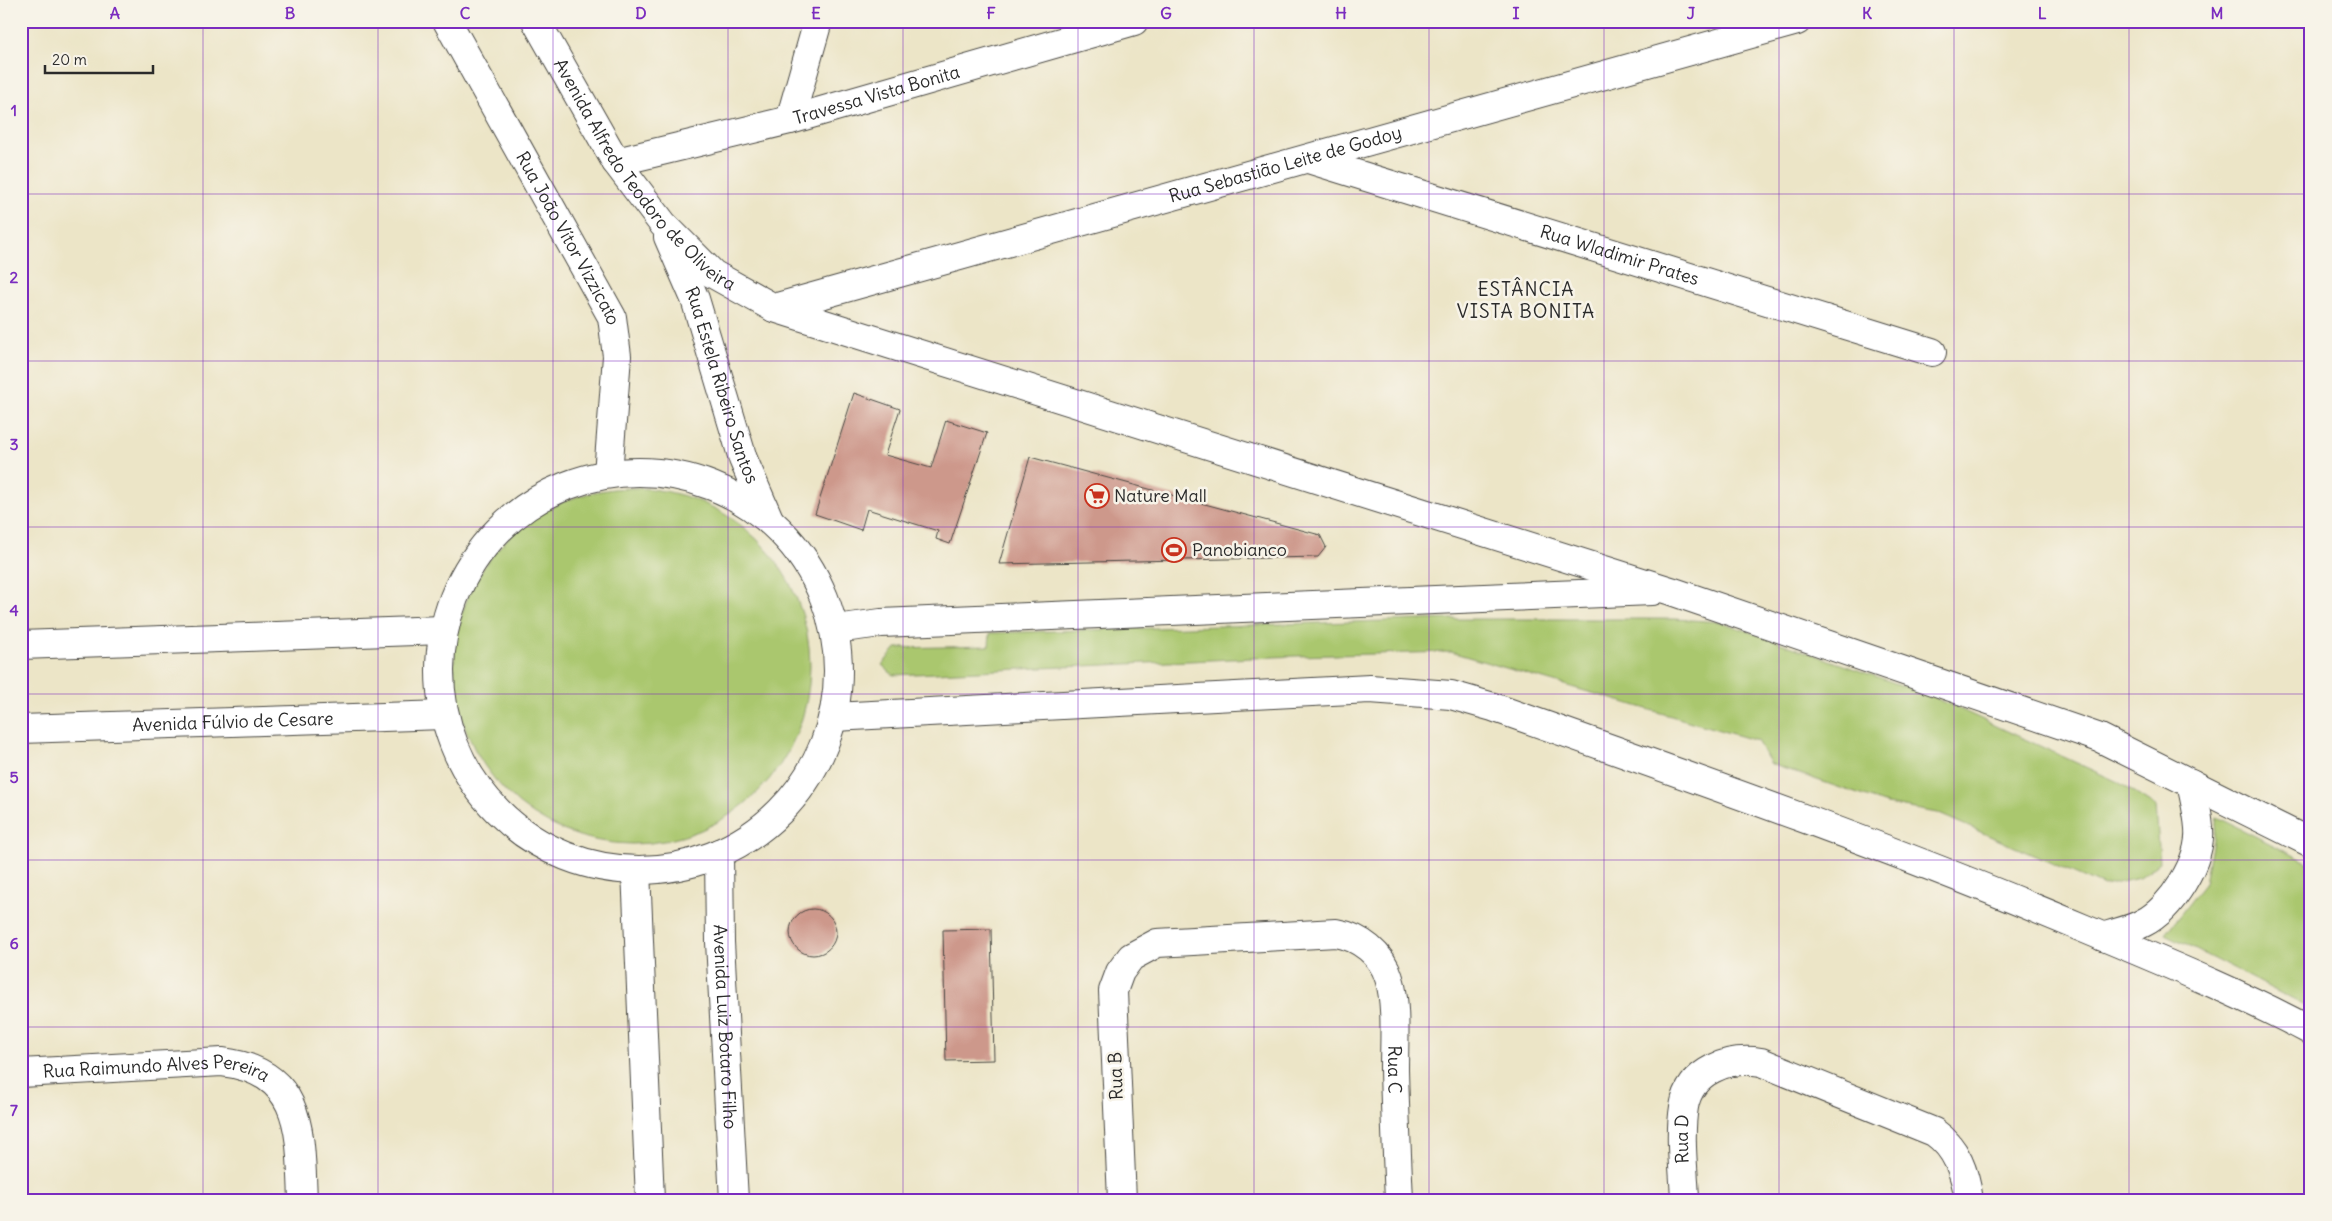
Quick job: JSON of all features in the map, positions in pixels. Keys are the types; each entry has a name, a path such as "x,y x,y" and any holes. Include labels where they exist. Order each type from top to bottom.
{"main road":[{"name":"Rua João Vítor Vizzicato","path":"447,21 612,317 617,356 608,474"},
{"name":"Avenida Alfredo Teodoro de Oliveira","path":"536,21 616,162 663,224 713,274 774,308 1671,591 2100,738 2311,843"},
{"path":"790,120 818,21"},
{"name":"Travessa Vista Bonita","path":"616,162 790,120 1134,21"},
{"name":"Rua Sebastião Leite de Godoy","path":"774,308 1797,21"},
{"name":"Rua Wladimir Prates","path":"1308,159 1932,352"},
{"name":"Rua Estela Ribeiro Santos","path":"663,224 695,299 743,459 769,519"},
{"path":"636,472 665,474 693,479 720,488 745,502 769,519 792,542 811,568 825,597 835,629 839,668 839,688 834,717 825,746 811,773 793,798 771,820 746,839 719,853 693,862 665,868 636,870 606,867 575,859 547,847 520,830 497,810 477,787 461,760 444,715 440,687 443,630 451,605 461,580 491,536 533,502 573,483 608,474 636,472"},
{"path":"835,629 891,623 1671,591"},
{"path":"21,645 443,630"},
{"path":"834,717 1370,689 1451,695 1493,707 1742,795 2013,899 2258,1003 2311,1031"},
{"name":"Avenida Fúlvio de Cesare","path":"21,729 444,715"},
{"path":"2103,937 2143,923 2161,909 2184,881 2194,861 2199,830 2191,783"},
{"name":"Avenida Luiz Botaro Filho","path":"719,853 720,942 734,1200"},
{"path":"636,870 650,1200"},
{"name":"Rua C","path":"1131,957 1148,946 1167,942 1336,933 1353,937 1368,947 1382,962 1389,978 1394,1020 1399,1200"},
{"name":"Rua B","path":"1122,1200 1113,992 1120,972 1131,957"},
{"name":"Rua D","path":"1685,1200 1684,1106 1696,1081 1709,1071 1732,1060 1746,1059 1761,1062 1924,1127 1942,1138 1962,1165 1969,1200"},
{"name":"Rua Raimundo Alves Pereira","path":"21,1074 222,1062 256,1070 275,1082 284,1093 294,1118 300,1146 303,1200"}],"green space":[{"path":"632,488 667,492 700,502 731,518 758,540 780,567 796,598 806,631 810,666 806,701 796,734 780,765 758,792 731,814 700,830 667,840 632,844 597,840 564,830 533,814 506,792 484,765 468,734 458,701 454,666 458,631 468,598 484,567 506,540 533,518 564,502 597,492"},
{"path":"1452,619 1675,619 1721,622 1929,695 2118,782 2156,807 2160,862 2139,878 2104,886 1937,813 1887,804 1771,764 1757,741 1451,652 1295,656 893,675 882,665 896,648 989,646 990,633"},
{"path":"2217,817 2311,864 2311,1009 2165,934 2205,883"}],"building":[{"path":"854,393 900,409 885,455 931,468 946,420 987,433 950,544 936,539 938,531 867,509 861,530 815,514"},
{"name":"Nature Mall","path":"1030,457 1320,535 1326,547 1318,557 999,564"},
{"path":"818,909 830,915 835,923 835,941 830,949 822,954 808,955 796,949 791,941 790,927 796,915 804,910"},
{"path":"991,929 994,1060 946,1061 943,930"}],"place":[{"name":"Nature Mall","path":"1097,496"},
{"name":"Panobianco","path":"1174,550"}],"district":[{"name":"ESTÂNCIA VISTA BONITA","path":"1526,300"}]}
